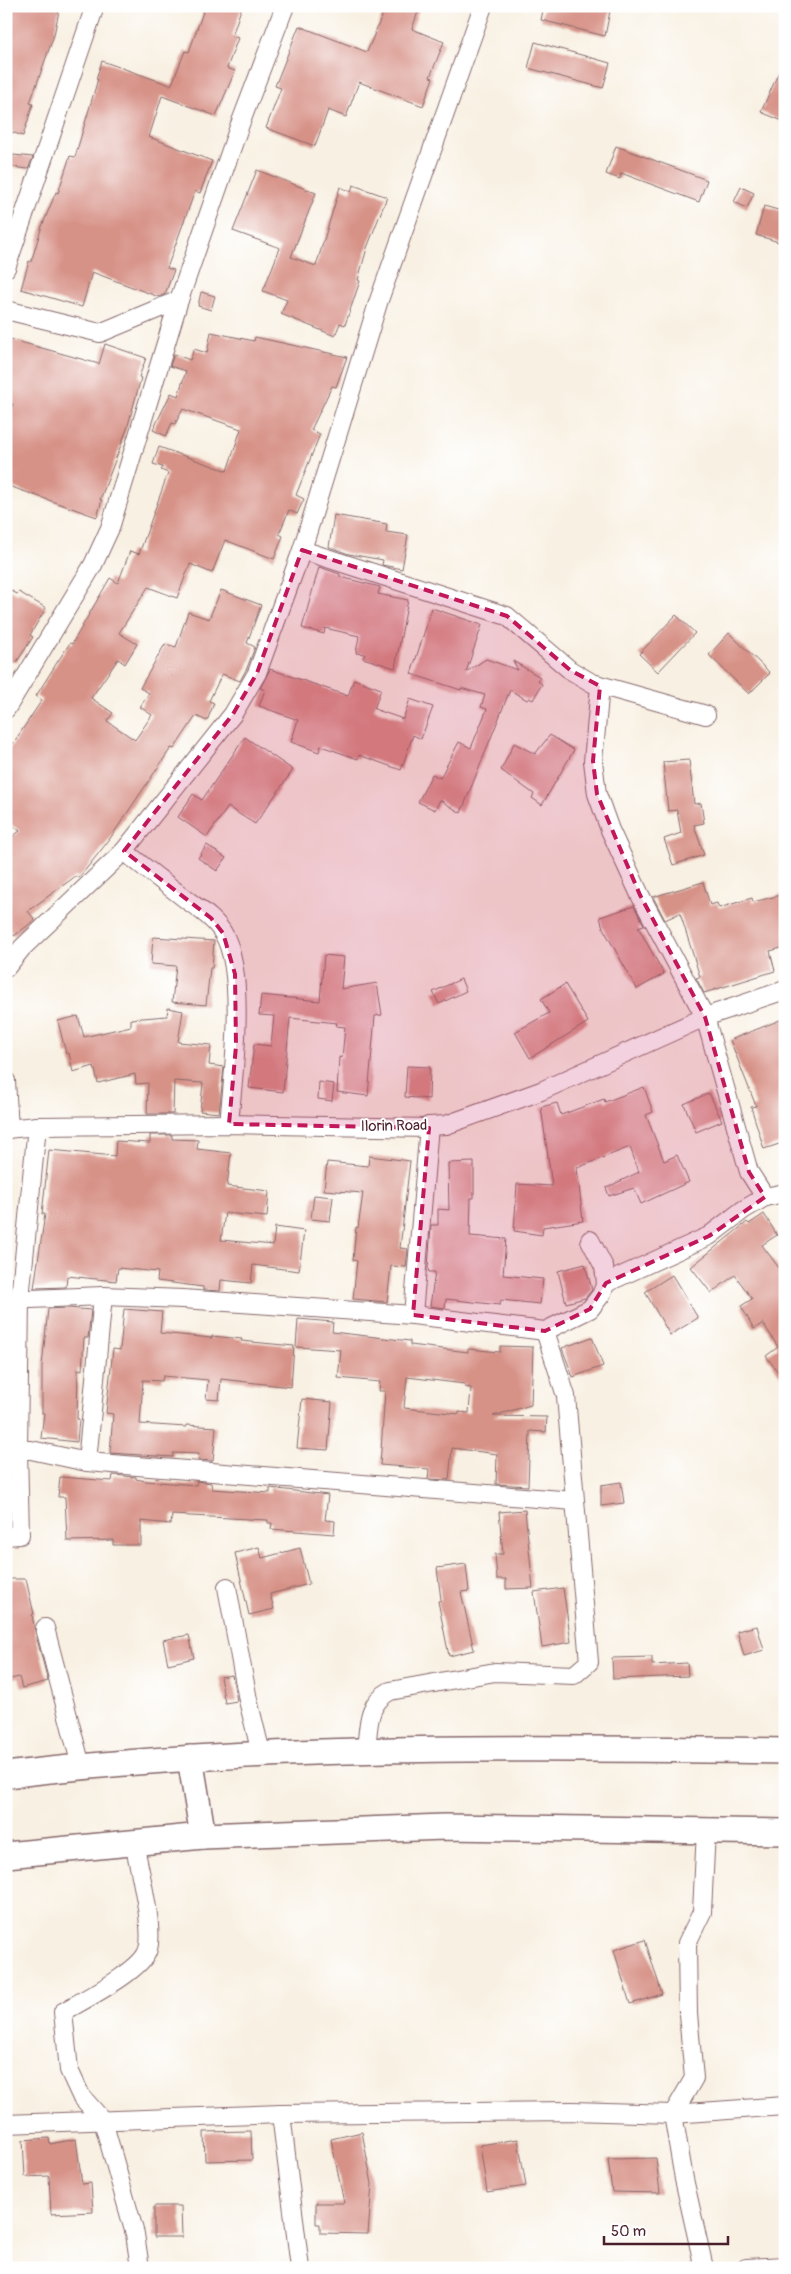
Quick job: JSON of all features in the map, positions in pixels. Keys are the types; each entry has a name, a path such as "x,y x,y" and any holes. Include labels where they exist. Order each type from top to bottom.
{"highway":[{"path":"6,1775 81,1766 261,1753 678,1749 785,1751"},
{"path":"190,1758 203,1836"},
{"path":"6,1855 203,1836 444,1827 785,1832"}],"street":[{"path":"6,268 95,6"},
{"path":"6,709 93,566 110,528 180,300 240,127 285,6"},
{"path":"6,968 22,948 124,852 233,714 257,672 302,550 378,303 483,6"},
{"path":"6,310 100,333 180,300"},
{"path":"302,550 507,616 570,670 600,686 706,715"},
{"path":"600,686 593,761 597,794 610,830 640,895 705,1017 749,1172 765,1198"},
{"path":"124,852 211,918 224,933 235,974 236,1046 229,1124"},
{"name":"Ilorin Road","path":"8,1129 37,1126 229,1124 428,1128 429,1126 446,1125 541,1091 705,1017 785,990"},
{"path":"6,1081 8,1129"},
{"path":"6,1536 20,1535 13,1300 37,1126"},
{"path":"413,1315 429,1126"},
{"path":"606,1284 709,1236 743,1210 765,1198 785,1193"},
{"path":"13,1300 103,1296 247,1303 413,1315 545,1331 590,1309 601,1295 606,1284 604,1267 590,1240"},
{"path":"87,1462 103,1296"},
{"path":"366,1752 371,1712 378,1697 390,1691 495,1672 574,1676 590,1662 566,1396 545,1331"},
{"path":"18,1450 31,1450 87,1462 574,1501"},
{"path":"227,1587 248,1700 261,1753"},
{"path":"45,1628 81,1766"},
{"path":"704,2268 684,2179 673,2114 694,2078 688,2014 687,1943 702,1912 706,1830"},
{"path":"134,1842 150,1931 147,1952 128,1973 63,2012 69,2070 82,2096 103,2120 135,2234 140,2268"},
{"path":"6,2124 281,2114 572,2111 673,2114 785,2106"},
{"path":"281,2114 300,2268"},
{"path":"746,2268 785,2266"}],"highlighted area":[{"path":"302,550 507,616 570,670 600,686 593,761 597,794 640,895 705,1017 749,1172 765,1197 709,1236 606,1283 590,1309 545,1331 413,1315 429,1128 229,1124 236,1046 235,974 223,933 211,918 124,851 233,714 257,673"}],"building":[{"path":"6,6 60,6 54,35 30,103 33,104 23,136 6,130"},
{"path":"205,6 242,6 232,36 238,38 227,68 235,71 216,116 162,96 149,137 212,161 200,193 195,191 167,268 174,270 165,294 159,297 92,272 82,307 21,289 29,261 31,262 42,226 56,192 58,193 70,156 75,157 102,61 170,85 172,84 185,51 189,52"},
{"path":"386,6 420,6 412,29 444,42 430,77 433,78 423,106 359,82 346,117 328,110 315,146 266,128 281,88 275,86 299,26 367,52"},
{"path":"544,6 611,6 605,36 541,20"},
{"path":"535,42 610,63 603,88 528,68"},
{"path":"785,58 785,122 761,112"},
{"path":"616,146 707,180 699,202 621,173 620,179 606,174"},
{"path":"13,155 33,157 28,169 11,167"},
{"path":"257,170 316,193 291,257 316,266 340,187 351,192 353,185 387,197 367,248 358,280 360,281 345,325 340,323 335,336 281,314 287,300 263,291 280,248 233,231"},
{"path":"741,187 754,193 747,208 734,202"},
{"path":"764,206 785,212 785,244 756,235"},
{"path":"201,292 215,296 211,310 198,306"},
{"path":"211,332 254,341 255,337 347,357 336,387 332,386 311,430 320,434 296,495 304,499 297,514 289,510 279,534 283,536 274,559 225,540 212,573 190,564 177,598 148,587 119,633 137,644 125,664 118,659 91,698 113,713 107,721 135,740 152,715 140,707 149,693 140,688 165,644 176,647 188,612 209,619 221,590 261,605 247,643 255,647 247,668 240,681 222,674 209,701 214,703 207,721 196,716 174,749 171,748 109,840 79,878 76,876 28,911 35,920 14,936 6,924 6,841 20,831 6,821 6,754 42,700 36,696 70,643 72,644 110,578 118,583 130,551 139,554 168,473 161,470 163,467 153,464 159,447 227,471 241,429 183,409 175,424 172,423 166,436 153,430 171,393 178,396 186,371 170,366 174,354 190,360 194,349 207,353"},
{"path":"6,338 99,364 105,344 146,358 139,377 141,378 127,429 100,500 102,500 97,517 6,485 6,423 13,404 6,402"},
{"path":"334,515 387,524 386,532 408,535 402,569 382,565 383,560 349,554 329,547"},
{"path":"319,567 340,574 340,577 380,587 378,594 408,600 395,668 363,658 365,654 356,653 359,636 325,628 324,634 302,628"},
{"path":"6,588 17,594 19,592 46,608 30,635 33,637 16,663 6,657"},
{"path":"432,608 482,625 466,672 486,659 518,670 513,661 540,677 538,681 542,684 533,700 529,698 527,700 510,690 461,813 440,800 435,810 418,802 432,774 440,778 459,742 471,748 487,709 481,707 485,695 461,688 461,690 411,674"},
{"path":"676,615 695,633 658,672 639,654"},
{"path":"729,633 770,673 749,694 709,655"},
{"path":"270,669 348,696 354,679 381,689 374,709 403,719 410,699 433,707 421,739 413,735 401,770 359,755 358,759 321,746 319,752 291,742 298,720 259,706 265,690 260,688"},
{"path":"550,735 574,750 542,805 532,798 534,794 501,770 514,743 535,754"},
{"path":"245,737 293,770 255,824 228,807 207,837 178,817 193,794 202,800"},
{"path":"689,760 694,804 701,803 704,823 694,825 704,855 673,865 664,839 681,833 677,810 668,811 663,762"},
{"path":"207,845 226,858 217,871 198,858"},
{"path":"703,882 710,905 717,903 719,908 752,898 753,902 785,894 785,947 770,951 775,971 704,993 696,978 700,977 680,913 665,920 653,897"},
{"path":"634,906 644,925 638,927 664,974 637,989 603,928 600,917"},
{"path":"153,937 214,941 206,1005 172,1002 176,966 151,964"},
{"path":"324,955 344,957 341,989 377,983 382,1015 375,1016 368,1096 337,1092 339,1057 342,1058 345,1027 336,1026 337,1023 290,1018 283,1092 249,1088 254,1044 271,1046 274,1016 259,1015 261,995 320,1001"},
{"path":"461,979 466,991 439,1004 433,992"},
{"path":"565,984 588,1022 530,1058 515,1032 549,1013 541,999"},
{"path":"168,1008 183,1011 178,1042 211,1045 209,1065 224,1067 219,1113 200,1111 203,1083 174,1081 173,1114 147,1114 148,1083 136,1084 135,1074 98,1083 94,1066 73,1072 69,1053 66,1054 58,1021 78,1016 84,1037 131,1026 131,1019 167,1016"},
{"path":"785,1018 785,1142 764,1149 751,1107 756,1106 730,1040"},
{"path":"407,1066 430,1067 429,1099 405,1097"},
{"path":"319,1082 334,1084 332,1101 318,1099"},
{"path":"644,1087 653,1112 646,1115 664,1161 677,1155 689,1182 641,1204 634,1188 609,1196 606,1188 639,1172 630,1147 577,1168 583,1221 543,1227 542,1235 514,1231 517,1184 552,1186 541,1107 557,1103 561,1115 604,1099 605,1102"},
{"path":"709,1093 722,1121 696,1132 684,1104"},
{"path":"150,1135 172,1135 172,1139 198,1140 197,1149 231,1153 227,1186 269,1191 267,1217 225,1213 221,1240 273,1245 275,1227 304,1231 299,1271 253,1265 251,1283 221,1280 220,1291 203,1290 203,1287 157,1281 158,1272 118,1268 116,1281 67,1276 66,1287 34,1288 45,1214 42,1214 49,1150 115,1156 116,1141 150,1143"},
{"path":"369,1156 410,1161 400,1248 408,1249 406,1267 391,1266 387,1302 353,1299 357,1261 353,1260 356,1227 358,1228 363,1193 324,1190 327,1162 368,1166"},
{"path":"474,1162 474,1198 471,1198 470,1236 506,1239 503,1275 543,1279 540,1304 501,1300 500,1305 446,1299 445,1308 430,1306 435,1272 429,1272 428,1269 431,1225 438,1225 438,1209 449,1210 448,1163"},
{"path":"314,1195 333,1197 330,1221 311,1219"},
{"path":"764,1214 777,1235 762,1245 785,1276 785,1381 766,1356 778,1347 763,1323 754,1329 741,1306 752,1299 735,1275 711,1293 691,1267 747,1222 749,1224"},
{"path":"585,1264 592,1290 585,1298 566,1303 558,1271"},
{"path":"672,1275 698,1318 670,1335 645,1292"},
{"path":"48,1309 91,1310 88,1338 84,1338 82,1370 78,1369 77,1419 79,1419 77,1442 41,1438 44,1413 42,1413 42,1366"},
{"path":"124,1309 162,1312 160,1333 212,1338 212,1336 294,1346 291,1387 221,1379 219,1400 206,1399 208,1380 163,1376 162,1381 143,1380 140,1424 216,1427 213,1461 198,1460 199,1454 173,1453 173,1457 110,1453 113,1414 106,1413 113,1349 120,1350"},
{"path":"298,1319 333,1322 332,1332 410,1341 410,1345 468,1352 468,1349 500,1352 500,1346 533,1347 531,1405 493,1416 547,1417 546,1432 530,1431 528,1486 496,1484 497,1454 452,1448 449,1480 428,1479 429,1469 380,1465 385,1391 379,1391 380,1382 338,1378 341,1350 296,1347","holes":["407,1377 465,1384 465,1387 471,1388 469,1413 459,1412 459,1414 404,1408"]},
{"path":"592,1337 603,1366 573,1377 562,1348"},
{"path":"302,1399 332,1402 328,1450 297,1448"},
{"path":"113,1475 136,1477 136,1479 146,1481 196,1485 197,1481 211,1483 212,1489 270,1493 270,1488 328,1495 325,1520 335,1521 334,1534 271,1529 272,1523 268,1523 268,1520 172,1515 171,1524 141,1521 141,1545 113,1545 113,1540 67,1541 65,1497 58,1497 60,1477 112,1481"},
{"path":"621,1482 624,1503 601,1506 601,1485"},
{"path":"525,1510 533,1588 506,1589 506,1579 497,1579 495,1554 503,1554 499,1512"},
{"path":"259,1547 262,1558 300,1548 309,1584 270,1594 274,1609 249,1615 235,1553"},
{"path":"466,1564 469,1591 461,1592 474,1650 449,1656 438,1601 441,1600 437,1568"},
{"path":"6,1579 26,1579 34,1614 32,1615 35,1631 48,1681 22,1688 19,1677 6,1680"},
{"path":"563,1588 571,1642 542,1647 534,1592"},
{"path":"757,1626 764,1650 744,1656 737,1631"},
{"path":"189,1635 194,1658 168,1664 163,1640"},
{"path":"652,1657 652,1665 687,1663 688,1676 613,1679 612,1658"},
{"path":"232,1675 237,1701 225,1703 220,1677"},
{"path":"645,1940 662,1994 630,2004 614,1950"},
{"path":"251,2131 252,2160 205,2161 204,2132"},
{"path":"362,2132 372,2184 368,2234 320,2233 320,2224 316,2224 316,2203 344,2203 331,2139"},
{"path":"49,2138 50,2144 76,2139 82,2184 91,2183 93,2212 51,2214 49,2176 25,2177 23,2140"},
{"path":"518,2139 526,2186 487,2192 480,2145"},
{"path":"656,2158 660,2193 612,2192 608,2159"},
{"path":"154,2206 181,2206 182,2237 154,2237"}]}
